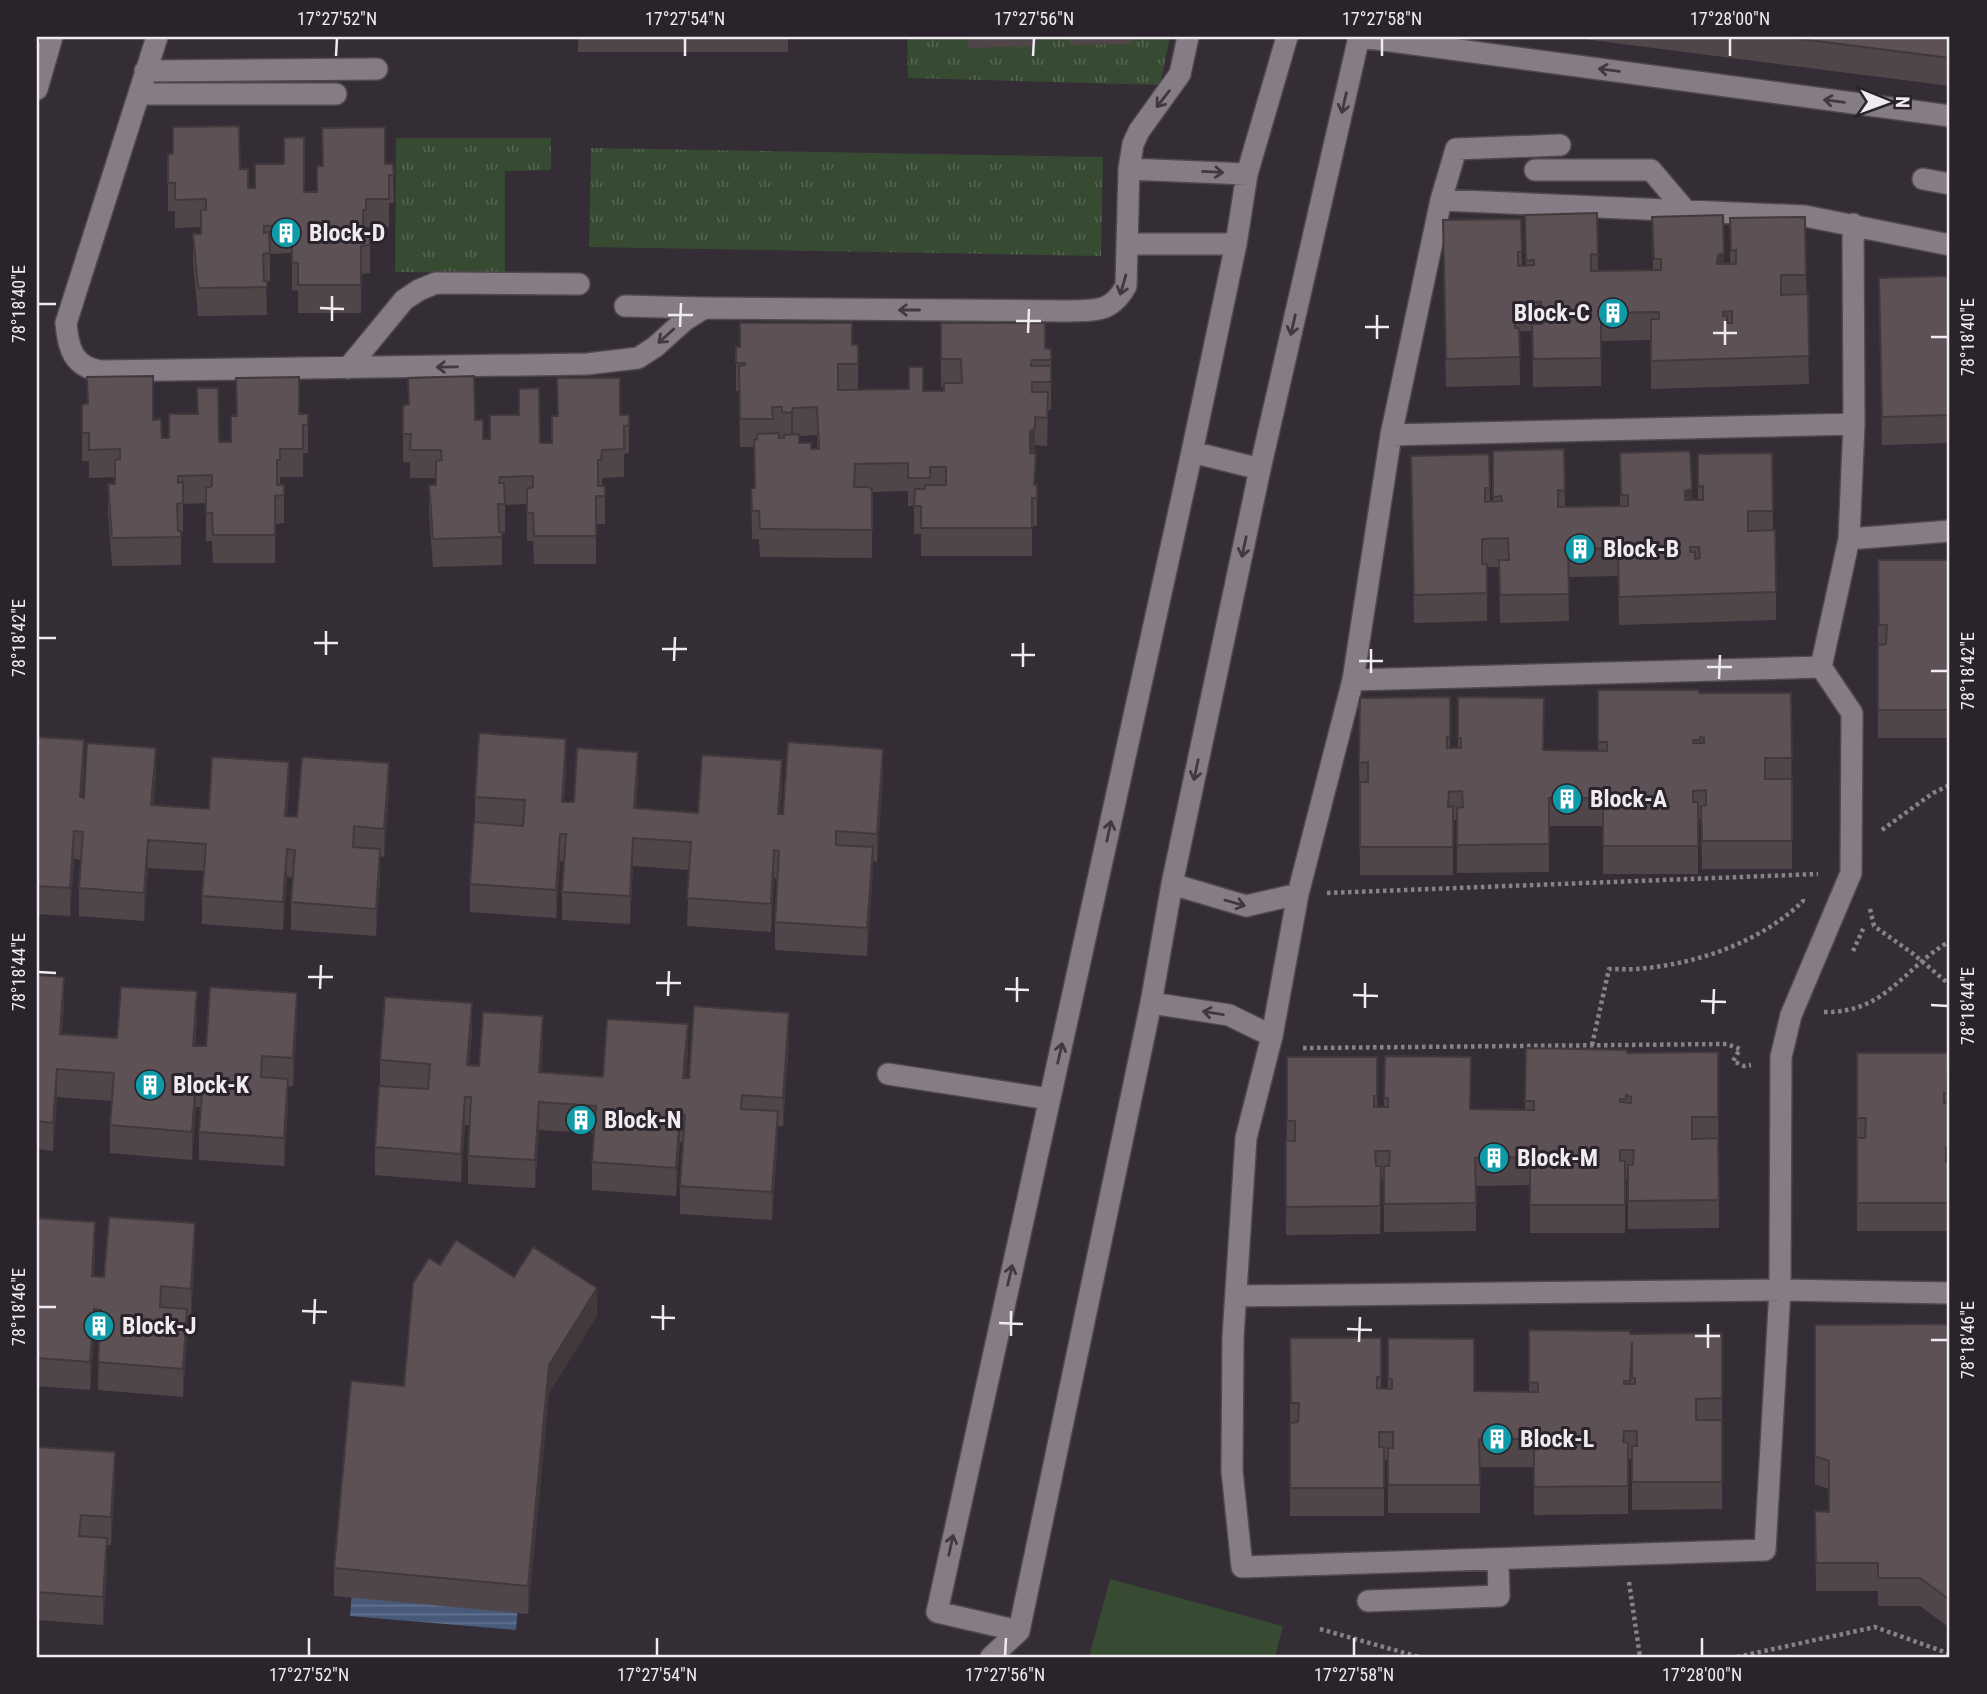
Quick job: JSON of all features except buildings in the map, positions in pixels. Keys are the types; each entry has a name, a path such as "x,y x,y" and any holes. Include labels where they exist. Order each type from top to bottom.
{"street":[{"path":"37,89 52,37"},
{"path":"157,37 66,323 68,342 77,359 88,369 348,369 619,362 638,358 655,347 685,320 704,309"},
{"path":"625,306 704,309 1108,308 1119,299 1126,286 1129,169 1133,144 1139,131 1180,74 1188,37"},
{"path":"1019,1631 937,1612 1192,452 1236,244 1247,173 1287,37"},
{"path":"991,1657 1019,1631 1260,469 1360,37 1489,46 1950,116"},
{"path":"145,71 377,69"},
{"path":"139,94 335,94"},
{"path":"1560,145 1457,149 1441,200 1391,435 1353,680 1298,894 1272,1036 1246,1138 1233,1337 1232,1471 1242,1567 1765,1550 1780,1290 1780,1057 1791,1015 1851,873 1852,713 1821,667 1849,539 1854,424 1853,224"},
{"path":"1129,169 1247,173"},
{"path":"1535,170 1651,170 1686,211"},
{"path":"1923,179 1950,184"},
{"path":"1441,200 1805,216 1950,245"},
{"path":"1128,244 1236,244"},
{"path":"348,369 404,300 436,283 579,284"},
{"path":"1391,435 1854,424"},
{"path":"1192,452 1260,469"},
{"path":"1849,539 1950,531"},
{"path":"1353,680 1821,667"},
{"path":"1172,884 1246,906 1298,894"},
{"path":"1151,1003 1229,1015 1272,1036"},
{"path":"888,1074 1049,1099"},
{"path":"1237,1296 1780,1290 1950,1293"},
{"path":"1368,1601 1499,1597 1498,1559"}],"path":[{"path":"1880,832 1933,793 1950,785"},
{"path":"1298,894 1851,873"},
{"path":"1592,1045 1609,970 1679,963 1732,946 1778,923 1803,901 1832,918"},
{"path":"1870,909 1874,926 1950,985"},
{"path":"1821,1012 1842,1012 1864,1006 1883,996 1950,941"},
{"path":"1303,1048 1727,1044 1740,1049 1733,1061 1744,1066 1765,1064 1780,1057"},
{"path":"1626,1554 1640,1657"},
{"path":"1737,1657 1875,1627 1950,1654"},
{"path":"1320,1629 1419,1657"}],"green space":[{"path":"907,37 1170,37 1160,85 908,78"},
{"path":"396,138 551,138 551,170 505,171 505,273 395,272"},
{"path":"591,148 1103,157 1101,256 589,247"},
{"path":"1110,1579 1283,1626 1275,1657 1089,1657"}],"water":[{"path":"355,1557 521,1572 516,1630 350,1616"}],"place":[{"name":"Block-D","path":"286,233"},
{"name":"Block-C","path":"1613,313"},
{"name":"Block-B","path":"1580,549"},
{"name":"Block-A","path":"1567,799"},
{"name":"Block-K","path":"150,1085"},
{"name":"Block-N","path":"581,1120"},
{"name":"Block-M","path":"1494,1158"},
{"name":"Block-J","path":"99,1326"},
{"name":"Block-L","path":"1497,1439"}]}
